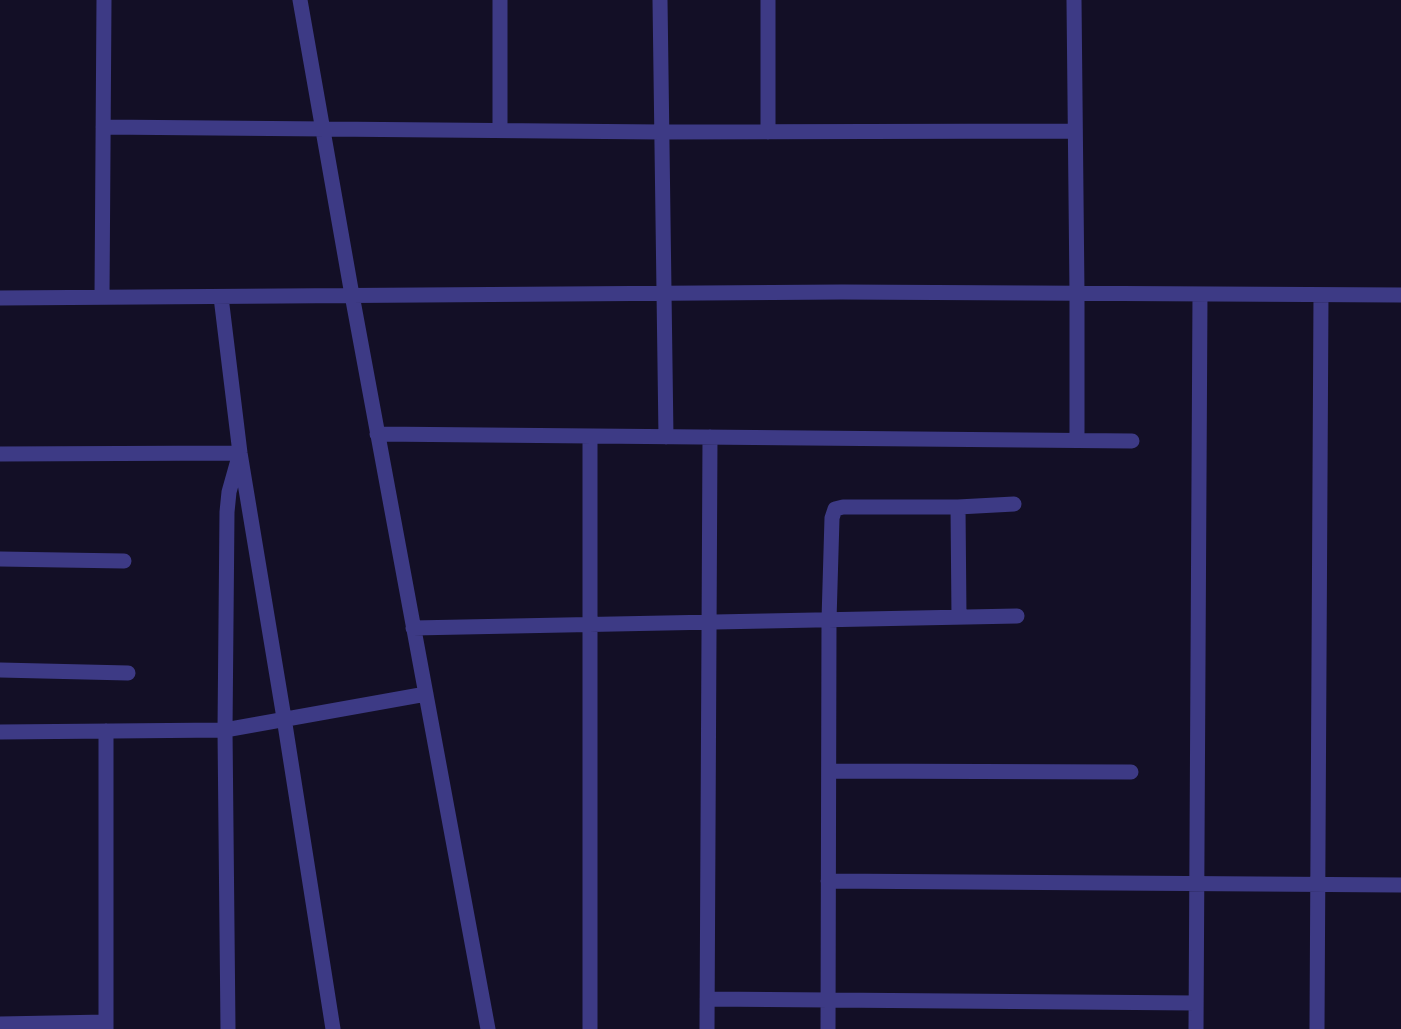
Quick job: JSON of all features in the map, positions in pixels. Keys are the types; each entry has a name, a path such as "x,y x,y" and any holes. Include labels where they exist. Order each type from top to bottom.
{"street":[{"path":"102,297 104,0"},
{"path":"300,0 377,434 488,1029"},
{"path":"500,0 500,130"},
{"path":"660,0 666,437"},
{"path":"768,0 768,132"},
{"path":"1074,0 1077,440"},
{"path":"103,127 661,132 1075,131"},
{"path":"0,298 842,292 1401,295"},
{"path":"1196,1029 1200,294"},
{"path":"1317,1029 1320,295"},
{"path":"221,297 240,453 333,1029"},
{"path":"377,434 1132,441"},
{"path":"590,436 590,1029"},
{"path":"707,1029 710,437"},
{"path":"0,454 240,453"},
{"path":"228,1029 225,730 227,512 229,492 240,453"},
{"path":"828,1029 829,620 832,518 836,509 843,507 958,507 1014,504"},
{"path":"958,507 959,617"},
{"path":"0,559 124,561"},
{"path":"413,628 1017,616"},
{"path":"0,670 128,673"},
{"path":"0,732 225,730 426,694"},
{"path":"0,1024 106,1025 106,731"},
{"path":"829,771 1131,772"},
{"path":"828,881 1401,885"},
{"path":"707,999 1196,1003"}]}
